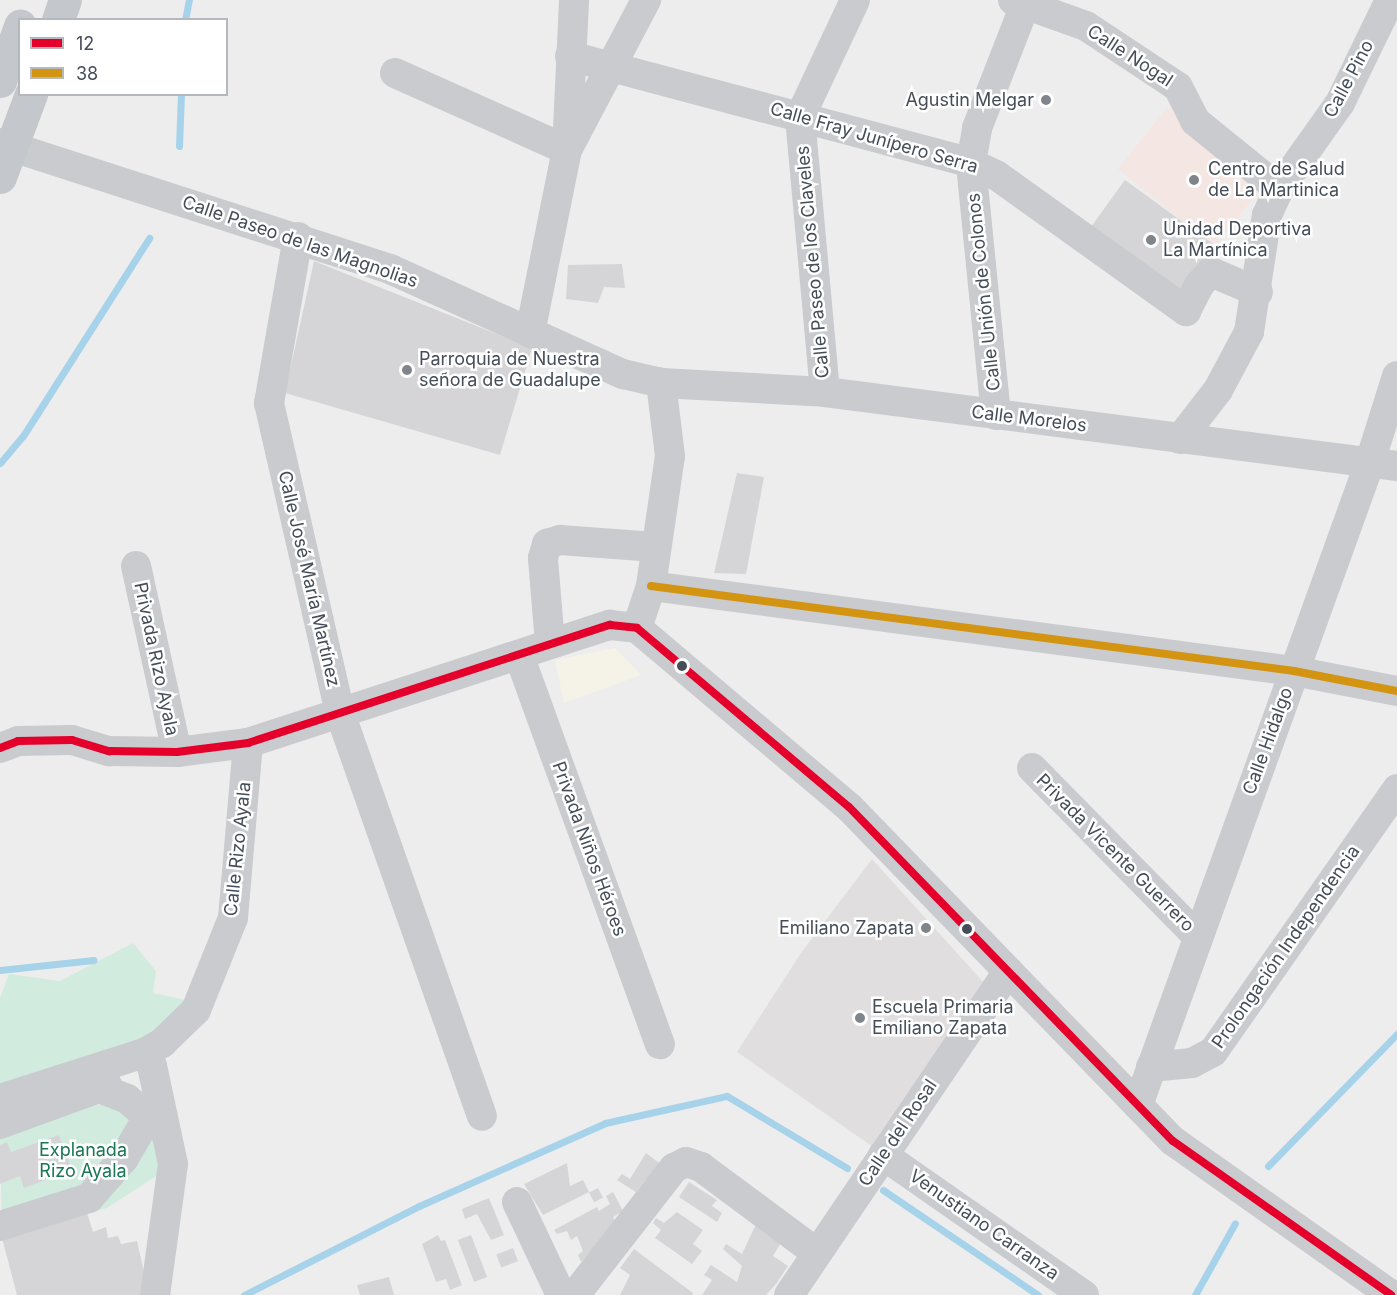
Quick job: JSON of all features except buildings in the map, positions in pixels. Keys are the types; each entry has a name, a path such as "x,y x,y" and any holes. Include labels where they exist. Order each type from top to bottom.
{"main road":[{"path":"23,18 28,0"},
{"path":"59,18 65,0"},
{"path":"0,81 18,32"},
{"path":"4,156 30,96"}],"street":[{"path":"530,333 567,150 574,0"},
{"path":"567,150 614,68 646,0"},
{"path":"800,117 855,0"},
{"name":"Calle Unión de Colonos","path":"996,415 971,163 977,128 1022,2"},
{"name":"Calle Nogal","path":"1022,2 1086,26 1178,87 1195,121 1279,189"},
{"name":"Calle Pino","path":"1180,439 1218,390 1249,332 1258,292 1267,215 1279,189 1340,103 1384,5"},
{"name":"Calle Fray Junípero Serra","path":"570,56 971,163 996,175 1186,311 1199,285 1211,272 1258,292"},
{"path":"395,73 567,150"},
{"name":"Calle Paseo de los Claveles","path":"800,117 825,392"},
{"name":"Calle Paseo de las Magnolias","path":"4,156 298,237 390,269 623,374 661,383"},
{"name":"Calle José María Martínez","path":"298,237 268,403 340,713 482,1116"},
{"name":"Calle Hidalgo","path":"1138,1105 1294,671 1383,464 1397,376"},
{"path":"637,628 651,586 670,456 661,383"},
{"name":"Calle Morelos","path":"661,383 825,392 1383,464"},
{"path":"550,644 543,558 547,544 560,540 656,547"},
{"name":"Privada Rizo Ayala","path":"136,566 177,752"},
{"path":"651,586 1394,683"},
{"path":"9,744 72,740 109,751 177,752 248,743 610,624 637,628 849,807 1173,1141 1391,1295"},
{"name":"Privada Niños Héroes","path":"519,655 660,1044"},
{"name":"Calle Rizo Ayala","path":"0,1124 99,1088 153,1054 196,1010 233,918 248,743"},
{"name":"Privada Vicente Guerrero","path":"1032,768 1198,937"},
{"name":"Prolongación Independencia","path":"1151,1067 1192,1063 1213,1052 1397,789"},
{"name":"Calle del Rosal","path":"789,1295 1008,971"},
{"path":"153,1054 158,1125 173,1164 154,1295"},
{"name":"Calle Rizo Ayala","path":"0,1099 153,1054"},
{"path":"99,1088 127,1099 158,1125"},
{"path":"0,1226 89,1198 124,1158 158,1125"},
{"name":"Venustiano Carranza","path":"883,1155 1084,1295"},
{"path":"575,1295 674,1167 686,1162 701,1167 817,1253"},
{"path":"516,1202 561,1295"}],"shaded area":[{"name":"Centro de Salud de La Martinica","path":"1167,108 1263,186 1214,247 1118,169"},
{"path":"615,648 641,675 564,703 555,660"},
{"name":"Escuela Primaria Emiliano Zapata","path":"872,859 985,984 873,1147 737,1052 801,953"}],"green space":[{"path":"133,943 156,971 153,993 186,1000 160,1035 0,1089 0,998 9,974 60,981"},
{"name":"Explanada Rizo Ayala","path":"91,1104 120,1107 143,1119 167,1169 107,1208 2,1238 0,1137"}],"waterway":[{"path":"185,18 189,0"},
{"path":"179,146 181,96"},
{"path":"0,463 23,436 149,238"},
{"path":"0,970 93,960"},
{"path":"1268,1166 1397,1034"},
{"path":"244,1295 419,1206 605,1123 727,1096 847,1168"},
{"path":"883,1190 1038,1295"},
{"path":"1195,1295 1235,1223"}],"transit line":[{"name":"38","path":"651,586 1294,671 1397,691"},
{"name":"12","path":"0,748 18,741 72,740 109,751 177,752 248,743 610,625 637,628 849,807 1173,1141 1391,1295"}],"place":[{"name":"Agustin Melgar","path":"1046,100"},
{"name":"Centro de Salud de La Martinica","path":"1194,180"},
{"name":"Unidad Deportiva La Martínica","path":"1151,240"},
{"name":"Parroquia de Nuestra señora de Guadalupe","path":"407,370"},
{"name":"Emiliano Zapata","path":"926,928"},
{"name":"Escuela Primaria Emiliano Zapata","path":"860,1018"}]}
